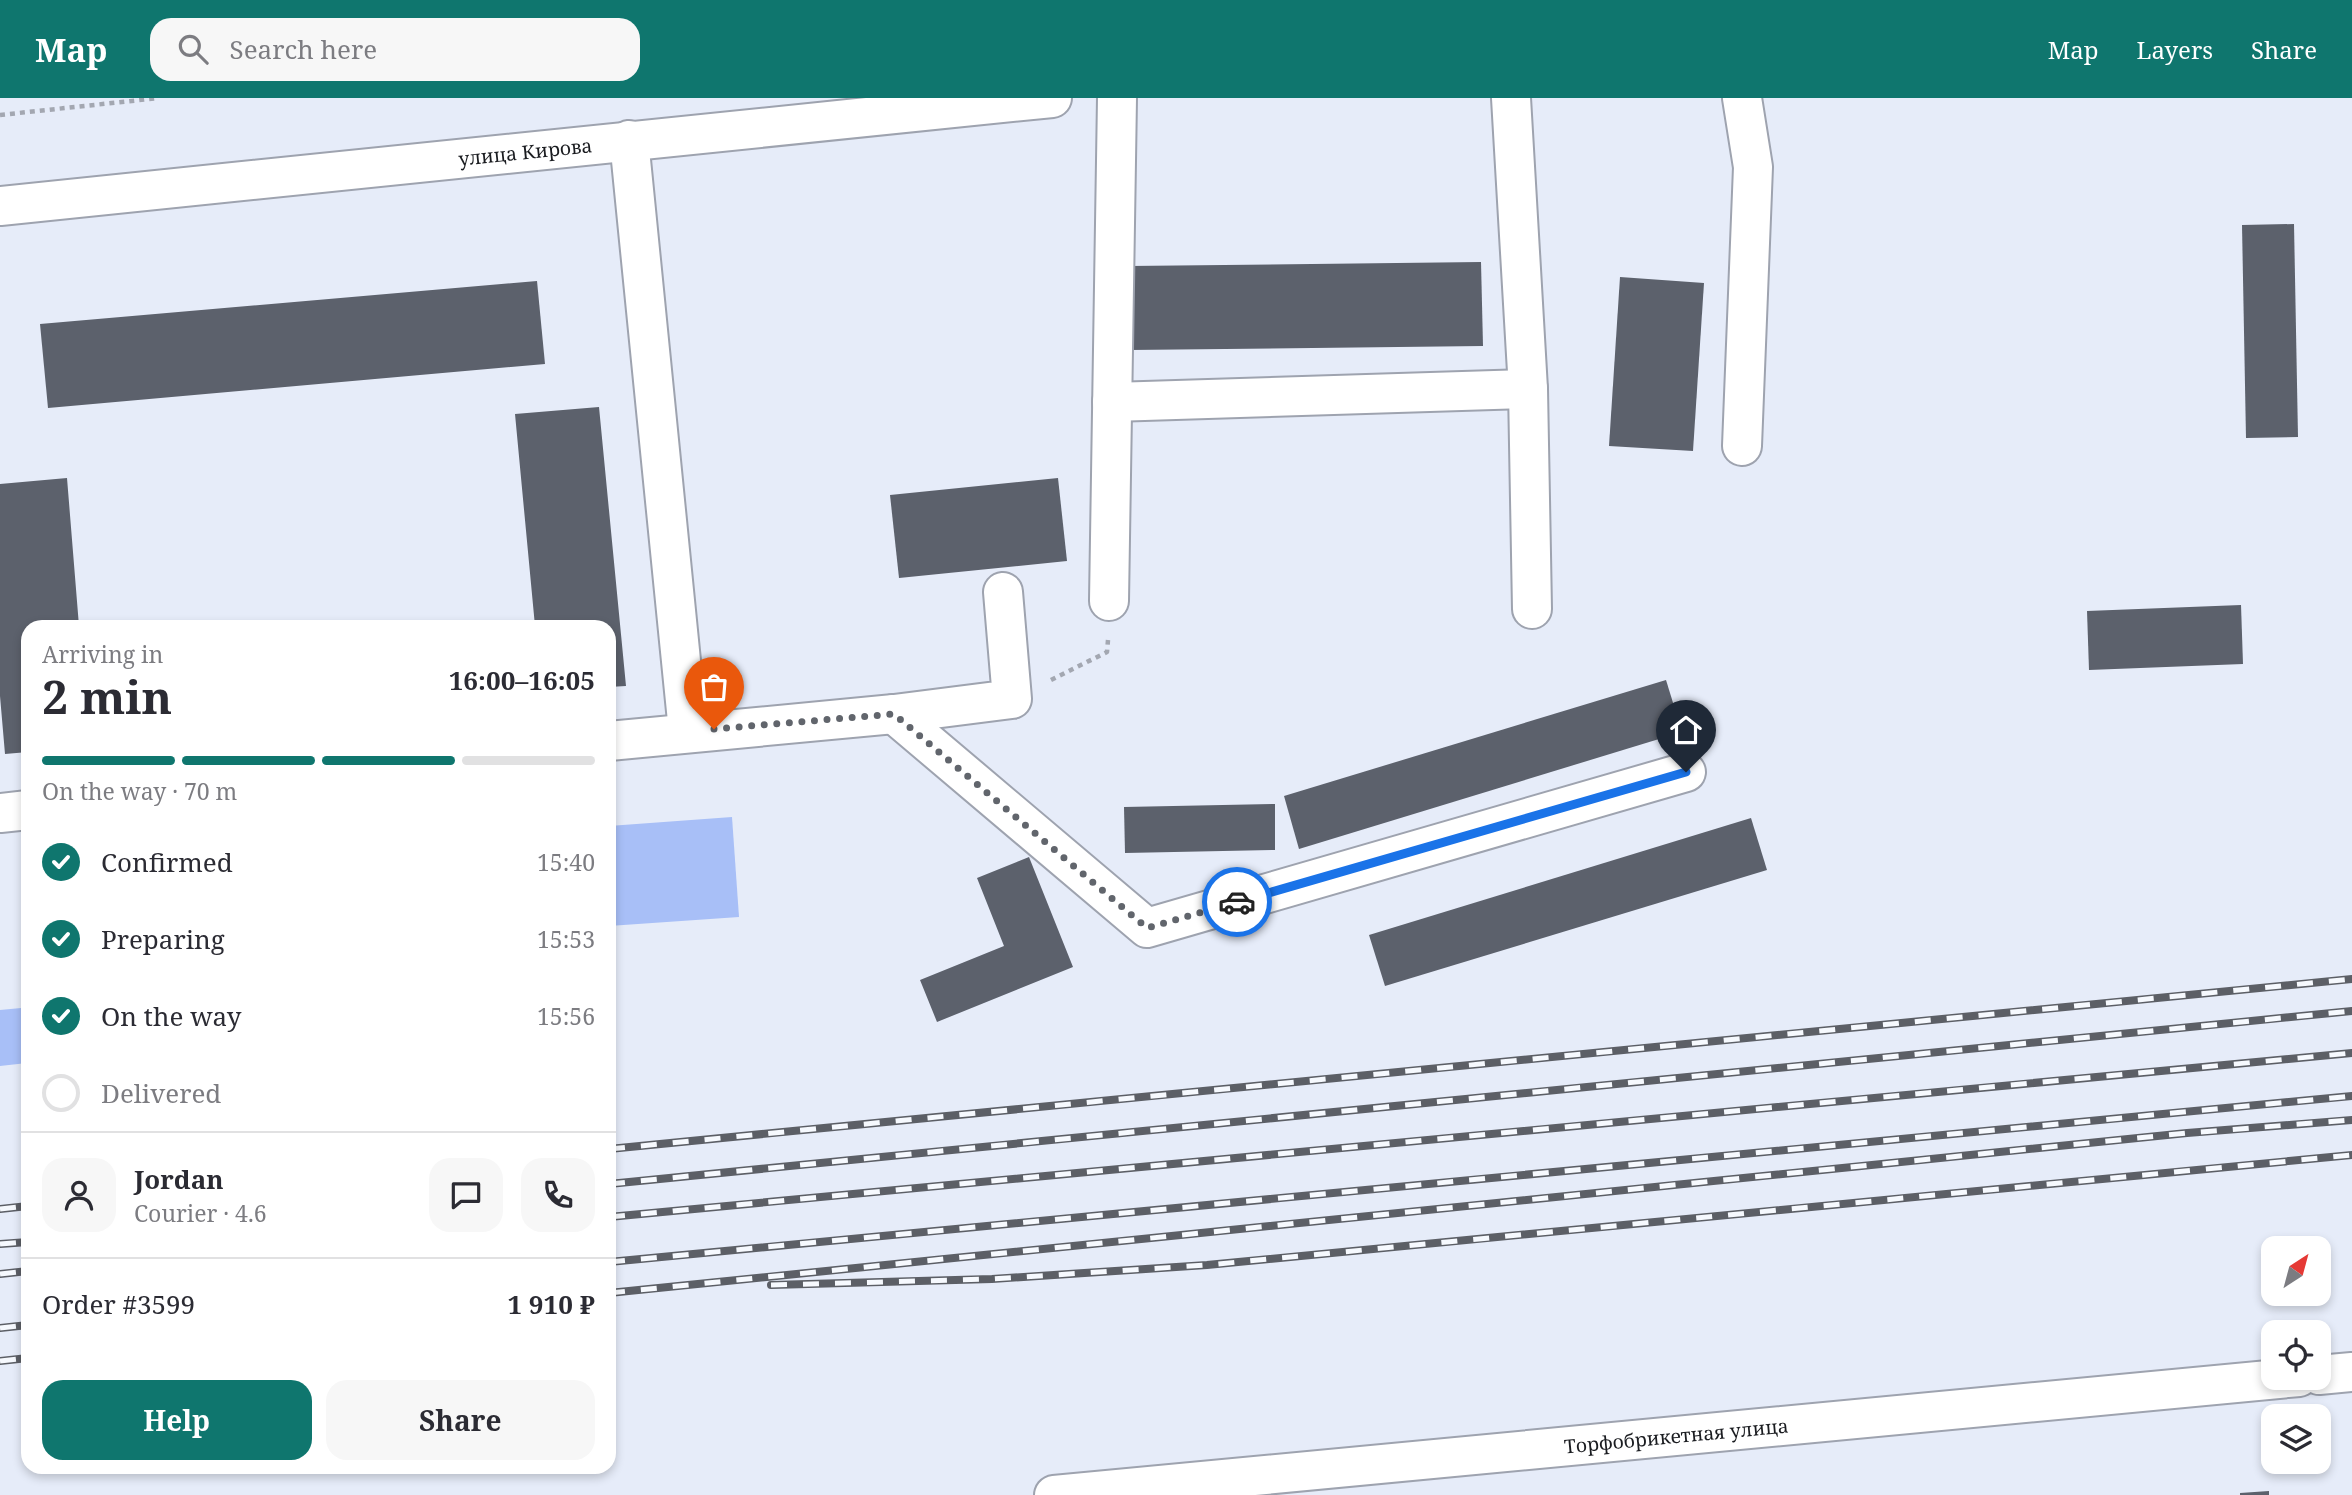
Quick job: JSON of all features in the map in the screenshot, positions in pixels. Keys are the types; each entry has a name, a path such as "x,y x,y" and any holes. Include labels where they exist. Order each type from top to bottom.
{"street":[{"name":"улица Кирова","path":"0,206 1052,98"},
{"path":"1110,601 1117,98"},
{"path":"1511,98 1528,389 1532,609"},
{"path":"1742,98 1753,167 1742,446"},
{"path":"629,140 688,731"},
{"path":"1112,402 1528,389"},
{"path":"616,740 688,731 894,714 1012,699 1003,592"},
{"path":"894,714 1147,928 1686,772"},
{"path":"0,813 21,811"},
{"path":"2331,1374 2352,1372"},
{"name":"Торфобрикетная улица","path":"1075,1494 2261,1381"}],"path":[{"path":"0,115 159,98"},
{"path":"1012,699 1108,652 1110,601"}],"shaded area":[{"path":"732,817 739,917 616,926 616,825"},
{"path":"21,1008 21,1064 0,1066 0,1010"}],"building":[{"path":"2294,224 2298,437 2246,438 2242,225"},
{"path":"1481,262 1483,346 1130,350 1129,266"},
{"path":"1620,277 1704,283 1693,451 1609,446"},
{"path":"537,281 545,364 48,408 40,324"},
{"path":"599,407 626,686 616,687 616,620 534,620 515,414"},
{"path":"67,478 79,620 21,620 21,753 5,754 0,696 0,484"},
{"path":"1058,478 1067,561 899,578 890,495"},
{"path":"2241,605 2243,664 2089,670 2087,611"},
{"path":"1666,680 1682,732 1299,849 1284,796"},
{"path":"1275,804 1275,850 1125,853 1124,807"},
{"path":"1751,818 1767,870 1385,986 1369,935"},
{"path":"1029,857 1073,967 937,1022 920,980 1004,946 977,878"},
{"path":"2269,1491 2269,1495 2240,1495 2240,1493"}],"railway":[{"path":"616,1148 2352,979"},
{"path":"616,1183 2352,1011"},
{"path":"616,1216 2352,1053"},
{"path":"616,1261 2352,1096"},
{"path":"616,1292 2187,1133 2352,1120"},
{"path":"771,1285 992,1279 1207,1265 2352,1155"},
{"path":"0,1209 21,1207"},
{"path":"0,1244 21,1242"},
{"path":"0,1274 21,1272"},
{"path":"0,1328 21,1326"},
{"path":"0,1361 21,1359"}],"way so far":[{"path":"714,729 894,714 1028,824 1147,928 1237,902"}],"route":[{"path":"1237,902 1686,772"}]}
